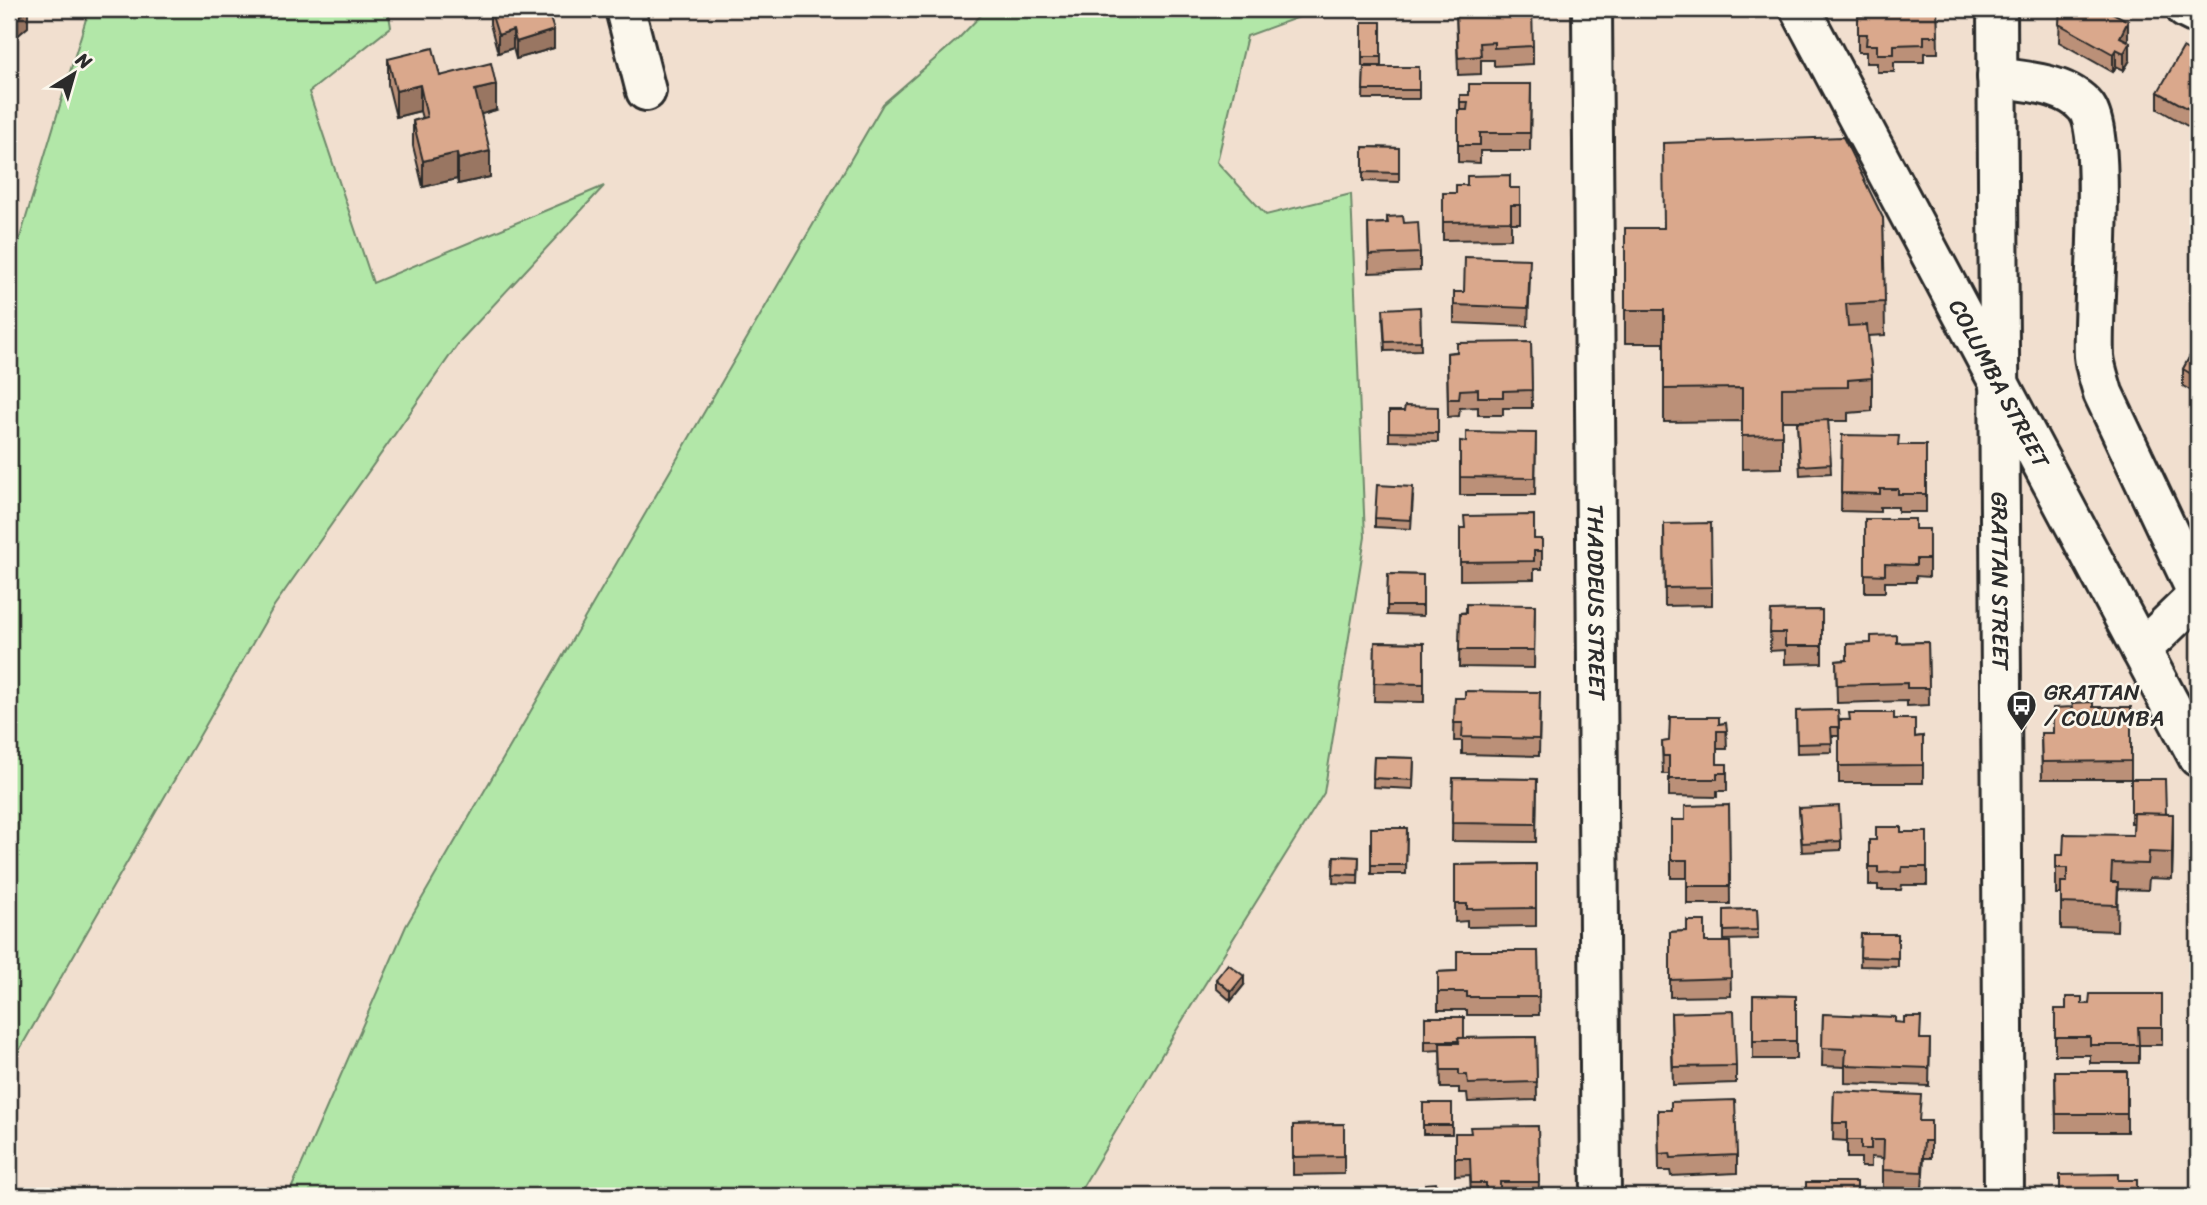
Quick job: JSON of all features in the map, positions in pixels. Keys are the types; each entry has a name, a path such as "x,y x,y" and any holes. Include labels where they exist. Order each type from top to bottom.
{"street":[{"path":"625,9 646,91"},
{"name":"THADDEUS STREET","path":"1592,9 1601,1196"},
{"name":"COLUMBA STREET","path":"1800,9 2198,757"},
{"name":"GRATTAN STREET","path":"1997,9 2004,1196"},
{"path":"2186,9 2198,15"},
{"path":"1997,77 2052,87 2069,93 2087,108 2092,122 2098,156 2094,358 2103,393 2198,595 2141,650"}],"green space":[{"path":"89,9 388,9 391,27 309,92 373,283 604,186 461,340 274,606 9,1068 9,274"},
{"path":"987,9 1310,9 1310,13 1247,36 1217,162 1266,215 1351,194 1365,537 1324,793 1077,1196 288,1196 406,926 883,104 958,39"}],"building":[{"path":"9,9 28,9 9,26"},
{"path":"490,9 547,9 554,30 516,42 513,30 498,35"},
{"path":"1456,9 1532,9 1533,46 1494,48 1494,42 1480,43 1481,56 1458,58"},
{"path":"1866,9 1937,9 1938,36 1924,36 1924,44 1894,45 1894,54 1877,54 1877,45 1866,45 1867,34 1858,34 1858,16 1867,16"},
{"path":"2060,9 2105,9 2128,21 2120,37 2130,42 2124,53 2116,49 2113,54 2059,24"},
{"path":"1362,22 1381,22 1381,57 1362,57"},
{"path":"433,48 440,76 491,63 496,85 475,90 490,151 458,159 457,153 423,161 413,121 427,117 420,85 396,91 388,59"},
{"path":"2183,48 2198,57 2198,114 2158,92"},
{"path":"1364,67 1419,67 1419,90 1363,90"},
{"path":"1469,84 1531,84 1530,133 1480,133 1480,145 1458,145 1458,110 1467,110 1468,102 1460,102 1460,95 1469,95"},
{"path":"1843,137 1883,218 1885,302 1846,304 1848,326 1867,325 1872,378 1848,380 1848,387 1782,388 1782,435 1742,436 1742,388 1664,389 1664,310 1625,310 1625,228 1664,228 1663,143"},
{"path":"1363,147 1399,148 1399,173 1363,172"},
{"path":"1510,175 1510,188 1520,188 1520,205 1511,205 1511,221 1443,222 1443,193 1456,193 1456,185 1467,185 1467,176"},
{"path":"1403,216 1404,223 1418,222 1420,253 1369,255 1368,224 1388,223 1387,217"},
{"path":"1465,257 1530,259 1528,308 1454,305 1454,292 1464,292"},
{"path":"1420,307 1421,341 1385,342 1383,309"},
{"path":"2198,341 2198,378 2183,369"},
{"path":"1531,342 1532,390 1503,391 1503,397 1478,397 1478,389 1460,390 1459,399 1448,399 1447,353 1457,352 1457,343"},
{"path":"1405,406 1438,407 1438,433 1389,432 1389,411 1404,411"},
{"path":"1828,420 1831,464 1800,466 1797,422"},
{"path":"1466,432 1536,433 1535,478 1460,477 1460,441 1466,442"},
{"path":"1842,435 1899,436 1898,445 1926,445 1926,494 1898,494 1898,489 1880,489 1880,494 1841,493"},
{"path":"1377,485 1413,487 1411,520 1375,518"},
{"path":"1534,515 1534,539 1542,539 1542,551 1534,551 1534,561 1460,562 1460,528 1465,528 1464,516"},
{"path":"1865,519 1915,519 1915,529 1929,529 1929,559 1916,559 1916,565 1885,564 1885,575 1865,574"},
{"path":"1711,523 1712,587 1665,588 1664,524"},
{"path":"1388,574 1423,575 1423,606 1387,606"},
{"path":"1466,604 1535,605 1534,650 1459,650 1460,613 1466,613"},
{"path":"1822,610 1822,646 1785,646 1785,633 1770,633 1771,611"},
{"path":"1897,635 1897,643 1928,642 1929,688 1907,688 1907,683 1837,685 1836,661 1847,660 1847,644 1871,643 1871,636"},
{"path":"1375,642 1424,643 1424,684 1374,683"},
{"path":"1465,691 1540,692 1539,739 1462,737 1463,723 1454,723 1455,698 1465,698"},
{"path":"2093,702 2093,707 2131,707 2131,761 2042,762 2041,733 2053,733 2053,708 2073,707 2072,703"},
{"path":"1838,710 1839,727 1831,727 1832,743 1797,744 1796,711"},
{"path":"1849,713 1894,713 1894,719 1915,719 1915,737 1923,736 1923,765 1839,766 1839,720 1850,720"},
{"path":"1670,717 1719,717 1719,724 1726,723 1727,731 1717,731 1717,764 1727,764 1727,773 1717,773 1717,779 1669,779 1669,756 1663,756 1662,742 1669,741"},
{"path":"1374,757 1414,758 1413,780 1373,778"},
{"path":"1453,778 1537,779 1536,824 1452,823"},
{"path":"2131,779 2165,779 2166,814 2131,814"},
{"path":"1729,805 1730,886 1687,886 1687,860 1671,860 1671,820 1685,820 1685,806"},
{"path":"1839,806 1841,841 1802,843 1799,808"},
{"path":"2134,813 2173,814 2172,853 2149,852 2148,864 2112,863 2111,882 2118,882 2117,905 2061,903 2061,882 2067,882 2067,868 2056,868 2056,855 2063,855 2064,834 2133,835"},
{"path":"1876,827 1901,827 1901,832 1927,832 1927,867 1902,867 1901,872 1878,873 1878,867 1869,867 1869,840 1876,840"},
{"path":"1371,828 1407,828 1406,865 1371,865"},
{"path":"1334,856 1359,857 1358,875 1333,874"},
{"path":"1536,864 1536,908 1467,909 1467,904 1455,904 1455,865"},
{"path":"1757,909 1758,930 1724,931 1724,910"},
{"path":"1687,921 1705,921 1705,942 1730,942 1731,978 1670,980 1670,932 1687,931"},
{"path":"1861,934 1898,934 1898,958 1860,957"},
{"path":"1457,951 1538,951 1539,997 1467,997 1467,992 1438,992 1438,972 1457,971"},
{"path":"1228,964 1244,976 1231,992 1216,979"},
{"path":"2090,994 2162,994 2162,1027 2138,1027 2139,1045 2090,1045 2090,1037 2055,1037 2055,1009 2066,1009 2066,997 2082,997 2082,1004 2089,1004"},
{"path":"1753,995 1796,996 1796,1041 1753,1041"},
{"path":"1734,1011 1736,1066 1673,1067 1671,1013"},
{"path":"1823,1014 1895,1017 1895,1022 1904,1023 1904,1017 1921,1017 1920,1039 1930,1039 1929,1068 1845,1065 1846,1049 1822,1048"},
{"path":"1425,1017 1464,1017 1464,1038 1458,1038 1459,1041 1425,1041"},
{"path":"1536,1037 1537,1082 1468,1084 1467,1075 1459,1075 1459,1070 1441,1070 1440,1043 1459,1043 1458,1038"},
{"path":"2055,1071 2127,1071 2127,1114 2056,1114"},
{"path":"1834,1091 1921,1095 1919,1121 1931,1121 1931,1141 1924,1141 1922,1172 1883,1170 1884,1140 1871,1140 1871,1149 1861,1149 1861,1140 1847,1140 1847,1123 1833,1123"},
{"path":"1735,1100 1737,1155 1671,1158 1670,1153 1659,1154 1658,1110 1671,1110 1671,1102"},
{"path":"1423,1103 1452,1103 1452,1125 1423,1125"},
{"path":"1344,1124 1344,1156 1293,1157 1293,1125"},
{"path":"1538,1126 1539,1182 1500,1182 1500,1190 1486,1191 1486,1183 1471,1183 1470,1158 1455,1158 1455,1133 1471,1133 1470,1127"},
{"path":"2118,1174 2118,1180 2137,1180 2137,1189 2143,1189 2143,1196 2060,1196 2060,1175"},
{"path":"1806,1182 1857,1182 1857,1196 1806,1196"},
{"path":"1436,1183 1437,1190 1442,1190 1443,1196 1408,1196 1408,1192 1425,1190 1425,1184"},
{"path":"1937,1195 1937,1196 1865,1196"}],"place":[{"name":"GRATTAN / COLUMBA","path":"2021,732"}]}
